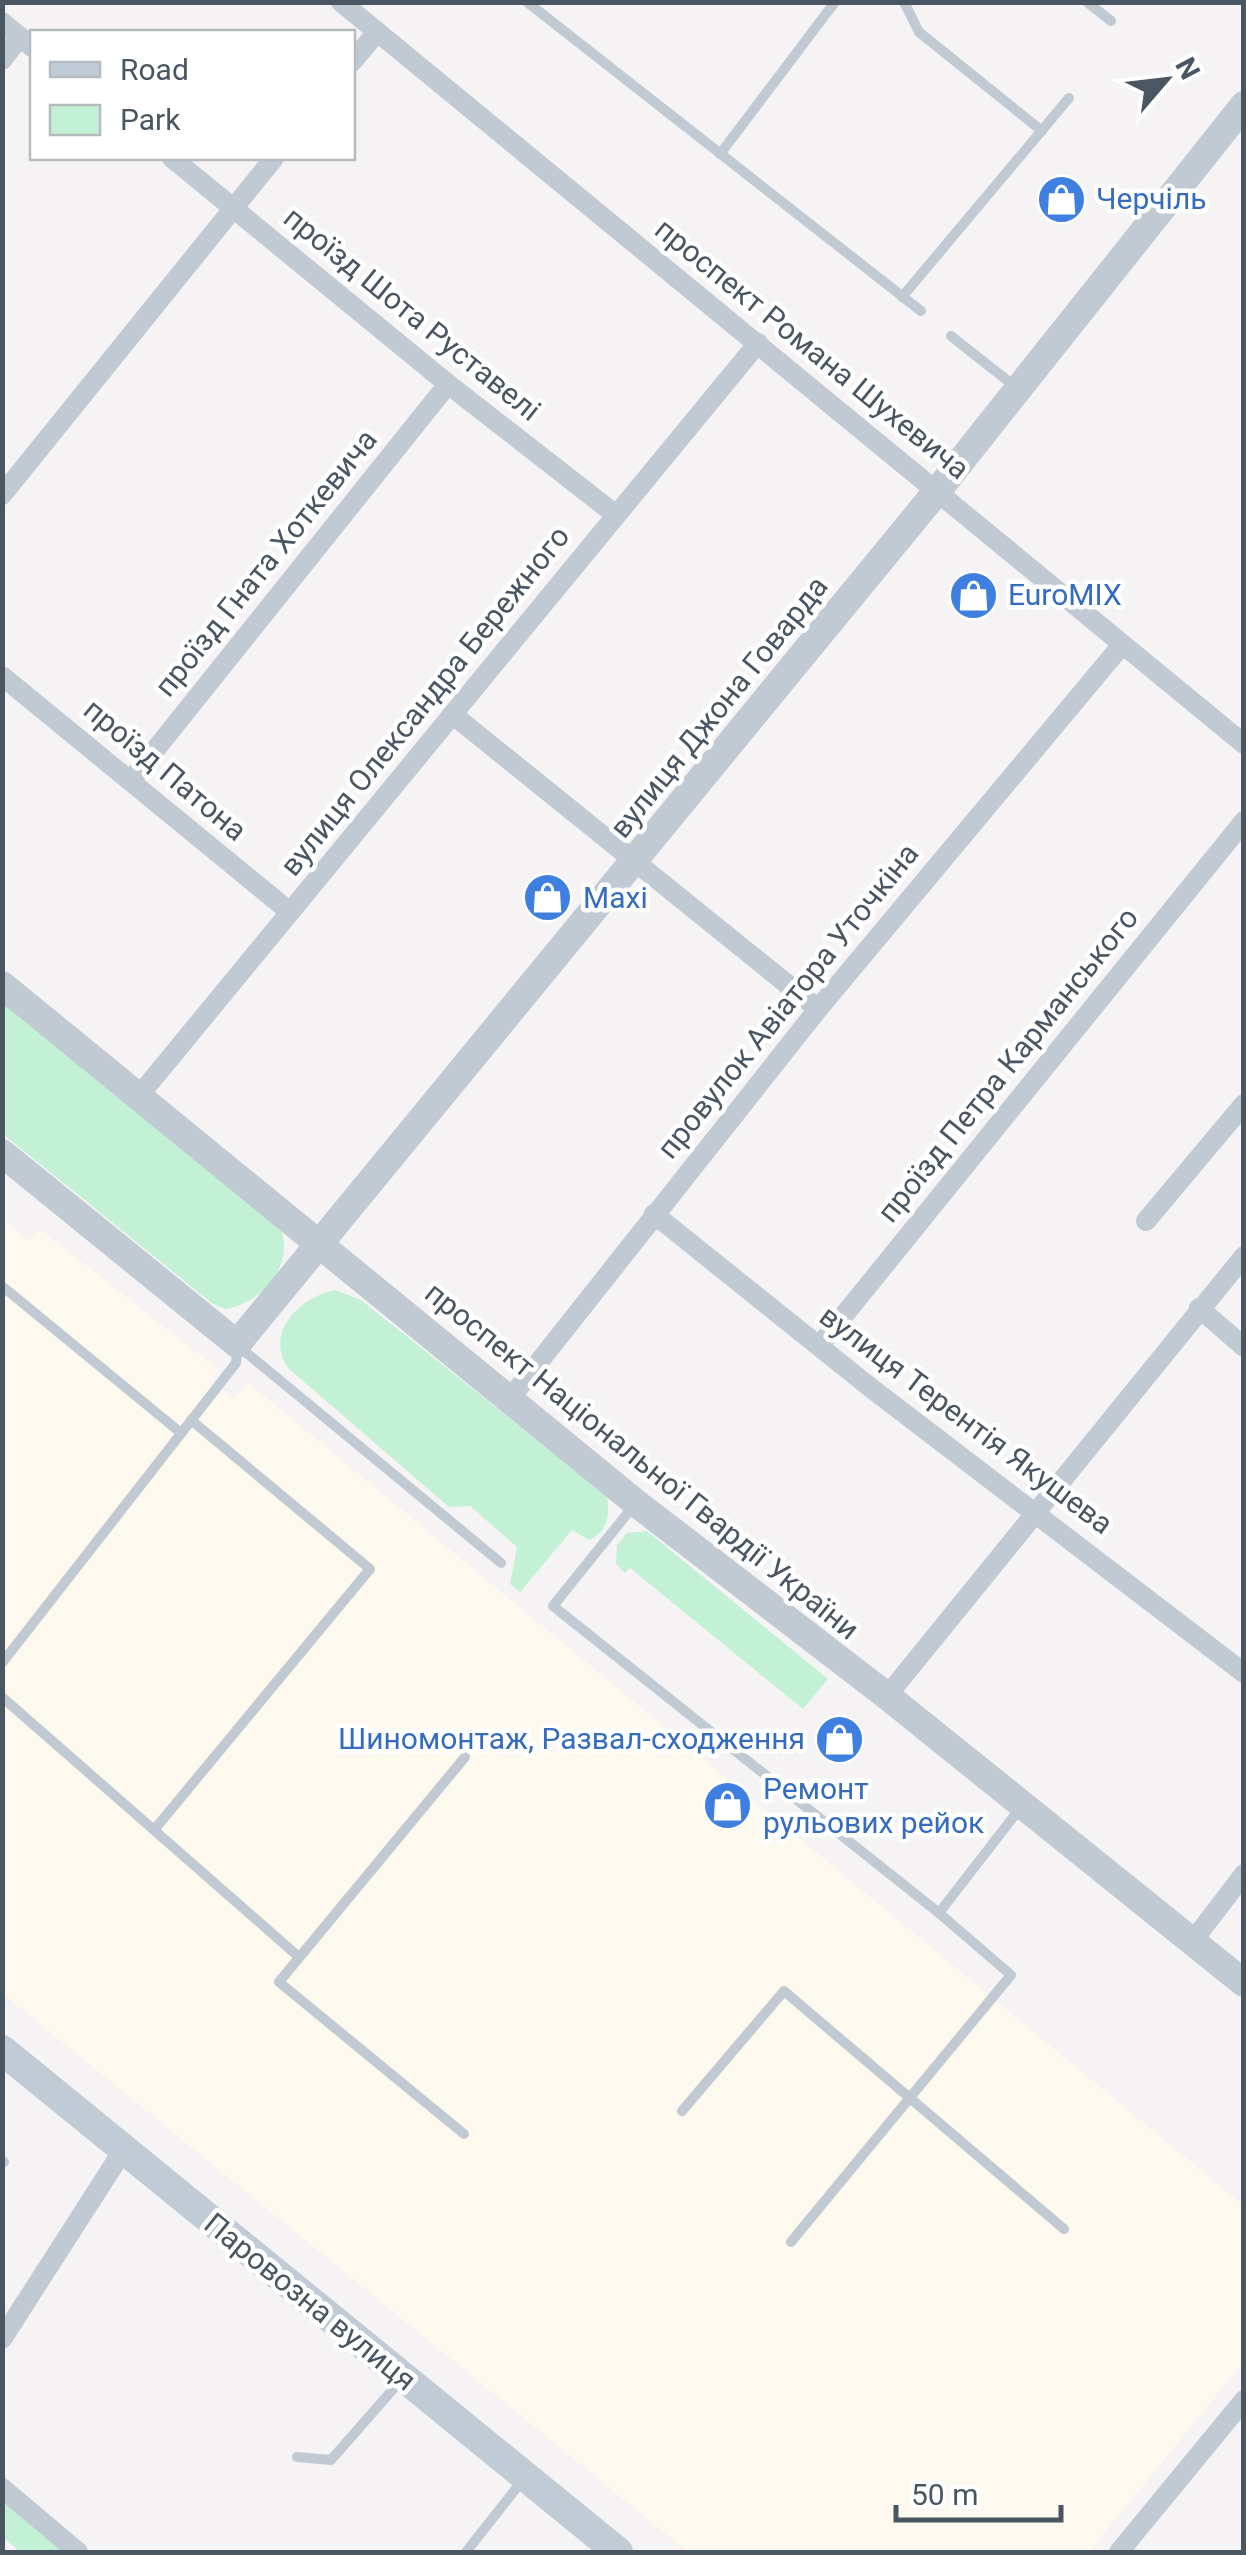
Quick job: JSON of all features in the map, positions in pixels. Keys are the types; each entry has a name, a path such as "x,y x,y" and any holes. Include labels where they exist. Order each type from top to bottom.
{"main road":[{"name":"Паровозна вулиця","path":"2,2050 618,2552"}],"street":[{"name":"проспект Романа Шухевича","path":"342,2 1244,744"},
{"path":"2,22 26,42 2,60"},
{"path":"355,58 377,32"},
{"name":"вулиця Джона Говарда","path":"237,1344 938,490 1244,104"},
{"name":"проїзд Шота Руставелі","path":"175,160 448,384 616,515"},
{"path":"2,496 272,160"},
{"name":"вулиця Олександра Бережного","path":"138,1097 758,343"},
{"name":"проїзд Гната Хоткевича","path":"131,780 448,384"},
{"name":"провулок Авіатора Уточкіна","path":"508,1400 818,1009 1121,646"},
{"name":"проїзд Патона","path":"2,676 290,912"},
{"path":"452,714 818,1009"},
{"name":"проїзд Петра Карманського","path":"819,1346 1244,821"},
{"name":"проспект Національної Гвардії України","path":"2,986 636,1503 886,1696 1244,1983"},
{"path":"1146,1221 1244,1104"},
{"path":"2,1153 237,1344"},
{"name":"вулиця Терентія Якушева","path":"654,1214 819,1346 1242,1668"},
{"path":"886,1696 1244,1256"},
{"path":"1198,1308 1244,1347"},
{"path":"1192,1942 1244,1874"},
{"path":"2,2339 124,2149"},
{"path":"1120,2552 1244,2400"},
{"path":"2,2488 78,2552"}],"lane":[{"path":"527,2 921,312"},
{"path":"720,154 836,2"},
{"path":"904,2 919,32 1042,131"},
{"path":"1088,2 1111,22"},
{"path":"902,297 1070,98"},
{"path":"951,336 1018,388"},
{"path":"2,1286 181,1432"},
{"path":"2,1664 236,1362 237,1344"},
{"path":"237,1344 501,1563"},
{"path":"154,1830 370,1569 191,1420"},
{"path":"636,1503 553,1606 1012,1974 791,2242"},
{"path":"2,1698 299,1958"},
{"path":"464,2134 279,1982 465,1758"},
{"path":"939,1913 1021,1806"},
{"path":"682,2110 784,1991 1064,2230"},
{"path":"296,2456 331,2460 402,2378"},
{"path":"466,2552 525,2476"}],"shaded area":[{"path":"2,1218 29,1240 40,1229 219,1370 211,1382 234,1399 249,1383 1243,2205 1243,2363 1089,2552 688,2552 3,1994"}],"green space":[{"path":"2,1001 281,1229 283,1257 263,1291 226,1309 213,1304 3,1134"},
{"path":"335,1290 361,1300 607,1496 604,1528 589,1540 572,1530 520,1592 510,1584 517,1547 470,1506 449,1507 288,1368 280,1342 289,1318 310,1300"},
{"path":"647,1531 828,1679 803,1709 630,1568 625,1573 616,1564 617,1545 627,1533"},
{"path":"3,2500 65,2552 20,2552 3,2537"}],"place":[{"name":"Черчіль","path":"1061,199"},
{"name":"EuroMIX","path":"973,595"},
{"name":"Maxi","path":"548,898"},
{"name":"Шиномонтаж, Развал-сходження","path":"840,1739"},
{"name":"Ремонт рульових рейок","path":"728,1806"}]}
